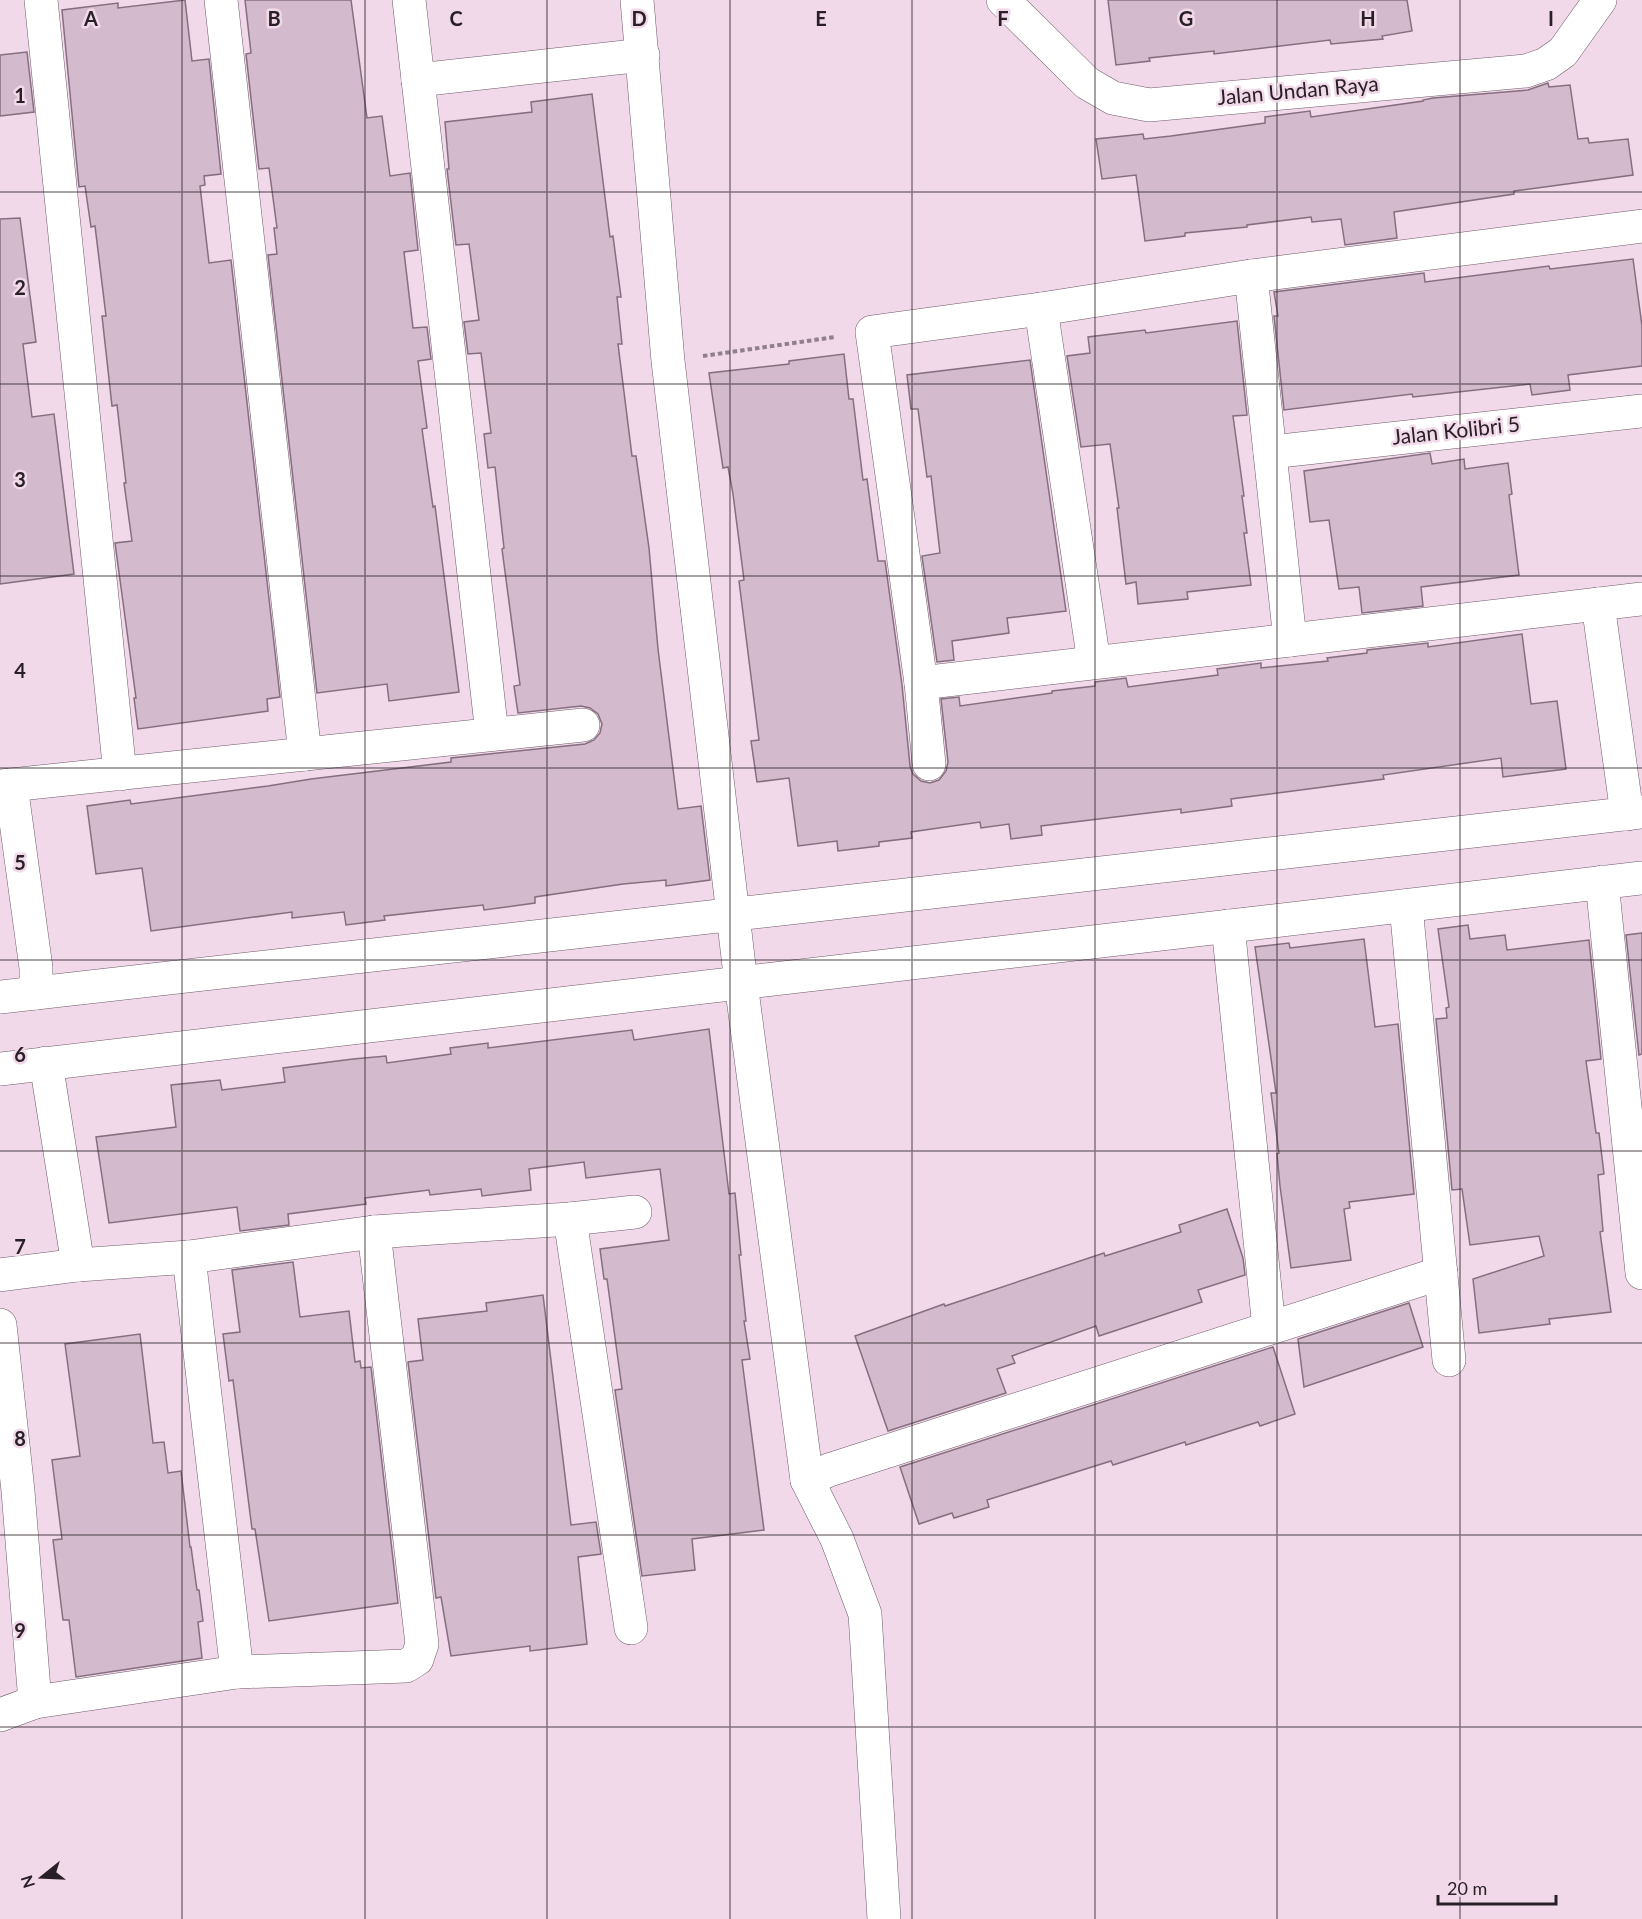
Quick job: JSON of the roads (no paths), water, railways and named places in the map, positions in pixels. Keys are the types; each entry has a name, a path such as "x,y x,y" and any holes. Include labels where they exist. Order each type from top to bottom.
{"street":[{"path":"41,0 120,774"},
{"path":"221,0 305,754"},
{"path":"409,0 492,735"},
{"path":"637,0 668,362 741,983 807,1480 837,1539 865,1614 884,1919"},
{"name":"Jalan Undan Raya","path":"1003,0 1087,83 1113,98 1149,105 1527,71 1546,64 1563,52 1600,0"},
{"path":"418,80 643,55"},
{"path":"929,764 921,683 872,332 1041,309 1251,276 1642,226"},
{"path":"1251,276 1290,640"},
{"path":"1041,309 1094,662"},
{"name":"Jalan Kolibri 5","path":"1270,452 1642,411"},
{"path":"921,683 1642,599"},
{"path":"0,997 1635,813 1598,604"},
{"path":"36,993 36,968 6,785 583,725"},
{"path":"0,1068 1642,878"},
{"path":"1602,882 1642,1273"},
{"path":"1406,906 1449,1360"},
{"path":"1228,926 1269,1328"},
{"path":"46,1063 78,1266"},
{"path":"0,1275 189,1257 374,1232 570,1220 635,1212"},
{"path":"570,1220 631,1628"},
{"path":"0,1715 35,1702 237,1672 406,1666 417,1659 422,1644 374,1232"},
{"path":"189,1257 237,1672"},
{"path":"807,1480 840,1466 1441,1273"},
{"path":"0,1325 18,1491 35,1702"}]}
